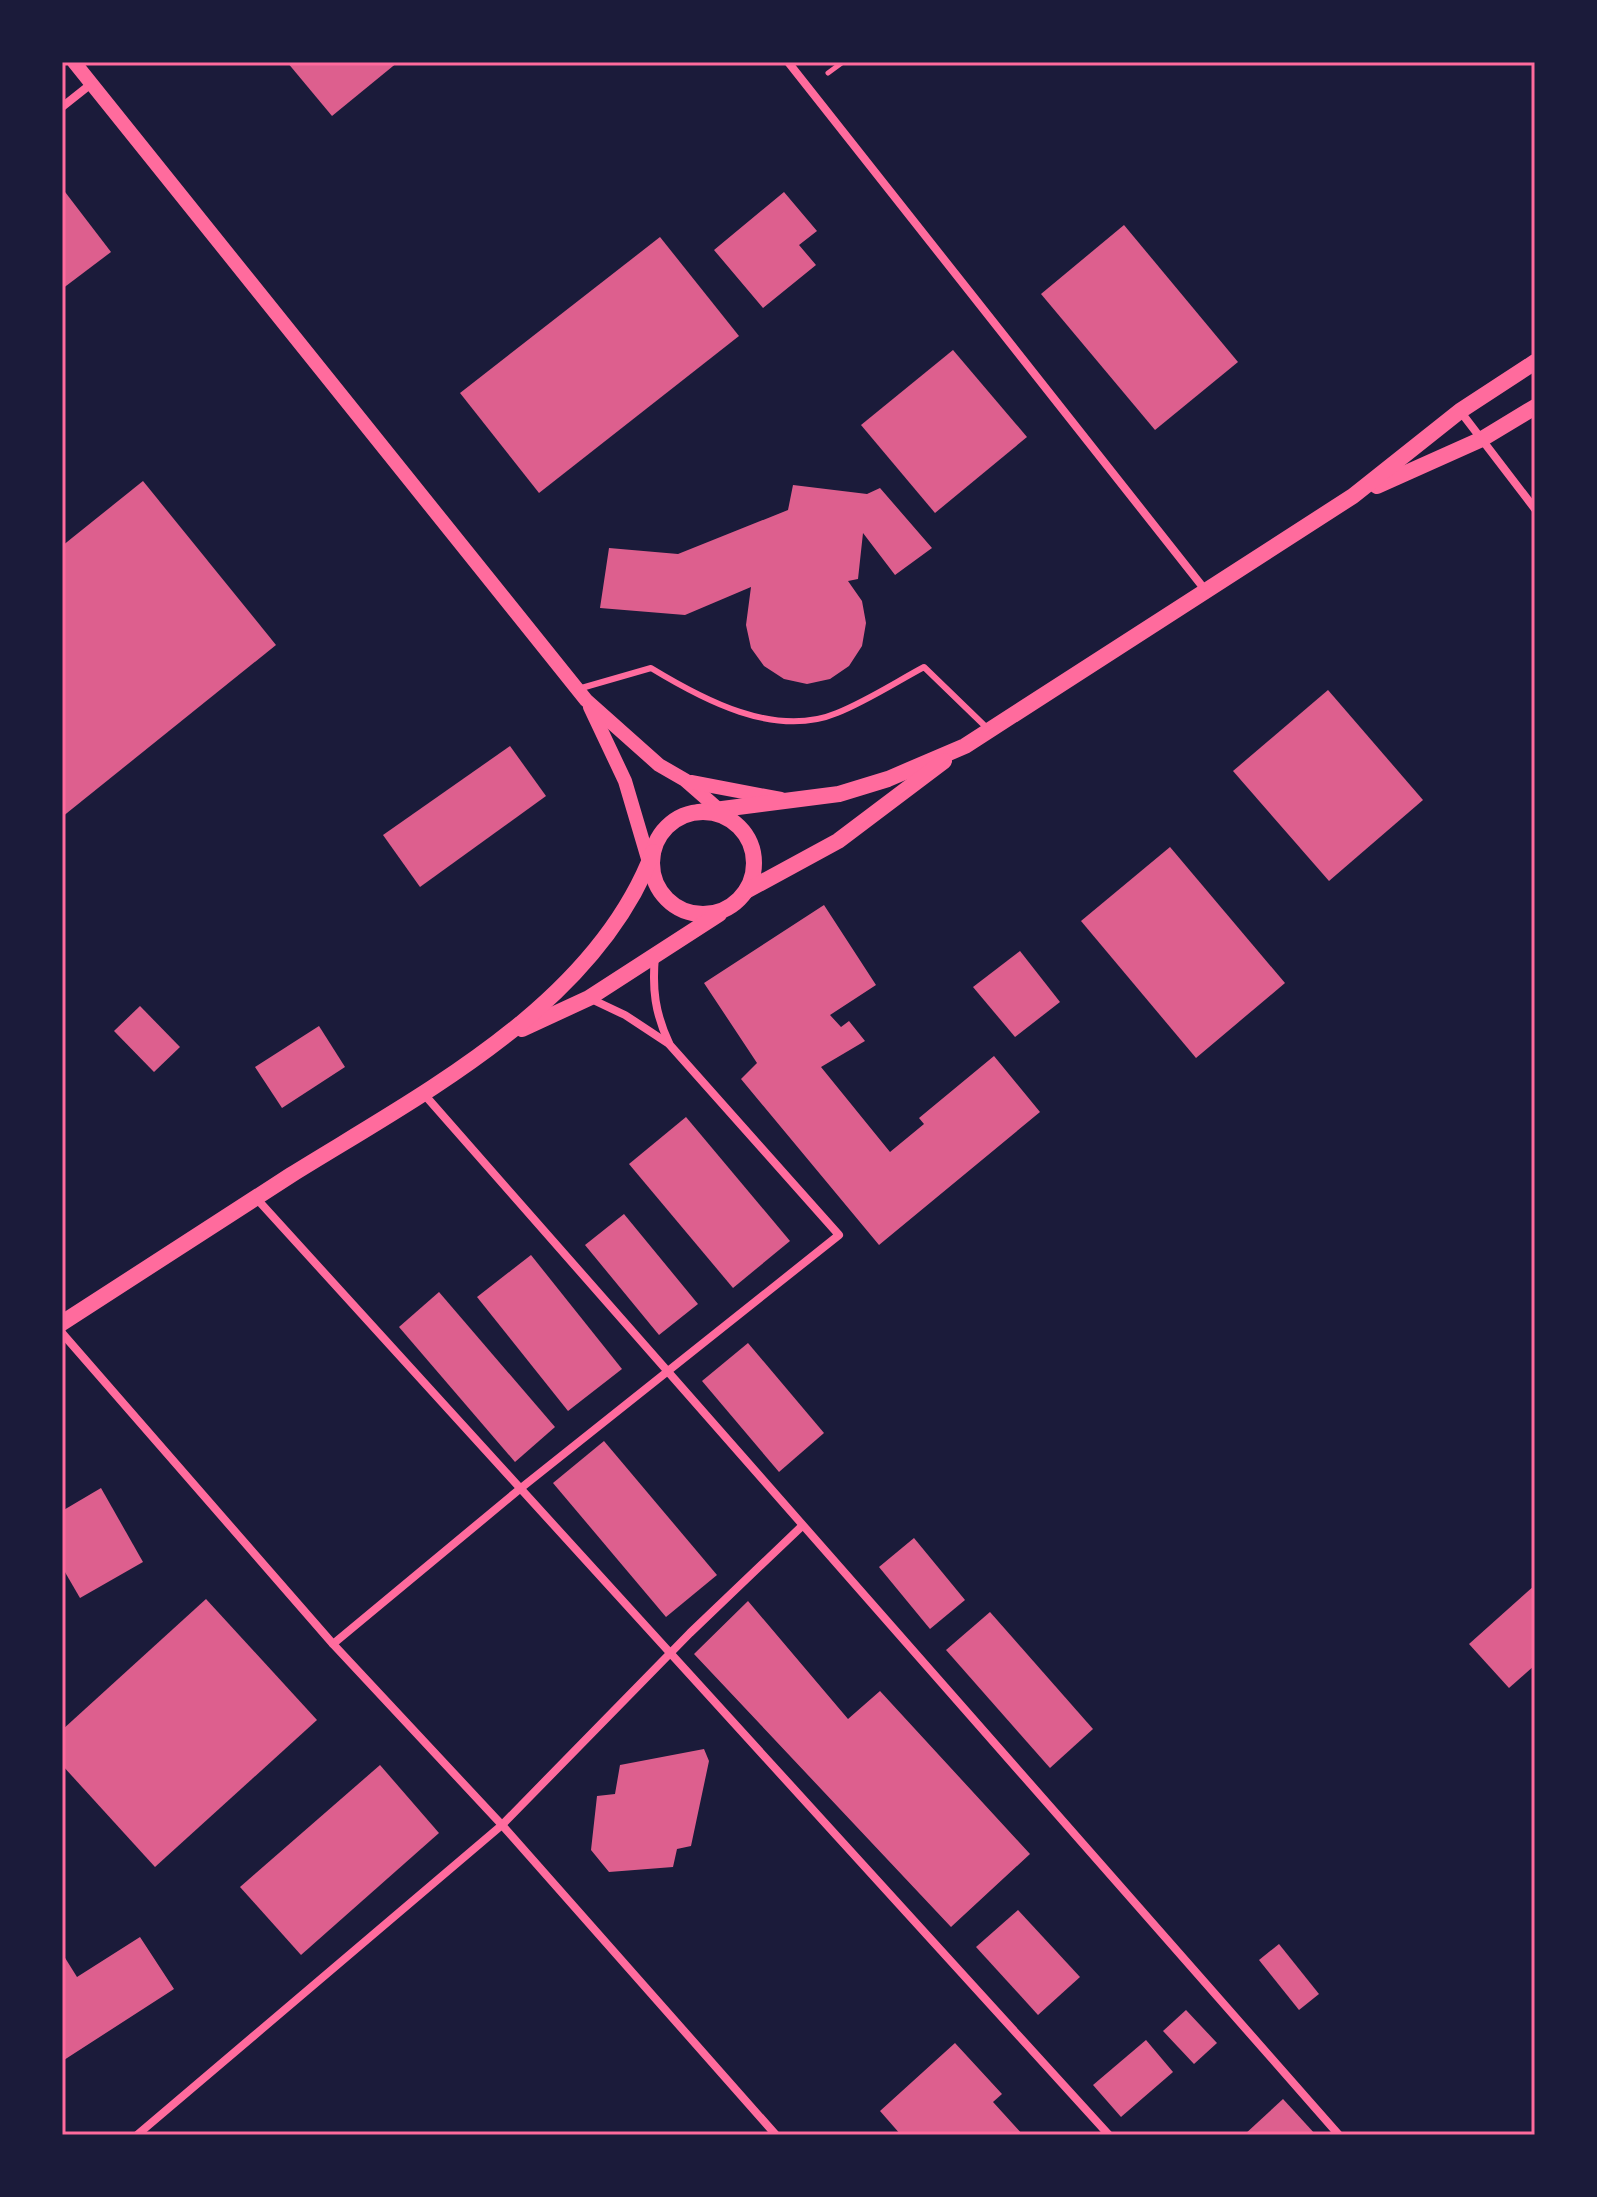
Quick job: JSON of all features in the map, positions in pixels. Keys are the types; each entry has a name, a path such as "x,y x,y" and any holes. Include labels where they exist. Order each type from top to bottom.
{"main road":[{"path":"506,1036 600,946 625,914 670,825 683,816 839,794 888,779 965,746 1353,496 1460,411 1535,362"},
{"path":"1353,496 1482,439 1535,407"},
{"path":"62,1323 506,1036 589,998 729,907 746,891 838,841 965,746"},
{"path":"699,812 714,813 741,829 754,859 753,876 746,891"},
{"path":"652,865 661,893 685,911 715,913 729,907"}],"street":[{"path":"74,62 582,694 659,765 685,780 741,829"},
{"path":"788,62 1206,592"},
{"path":"62,107 91,84"},
{"path":"1460,411 1535,509"},
{"path":"582,694 625,781 652,865"},
{"path":"685,780 793,801"},
{"path":"655,956 652,989 658,1019 669,1044"},
{"path":"333,1644 521,1488 839,1235 669,1044 625,1015 589,998"},
{"path":"422,1093 1339,2135"},
{"path":"255,1198 1109,2135"},
{"path":"62,1333 333,1644 502,1825 776,2135"},
{"path":"137,2135 502,1825 670,1654 801,1527"}],"lane":[{"path":"582,694 651,668 705,701 747,715 801,720 834,714 924,667 991,731"}],"building":[{"path":"287,62 398,62 332,116"},
{"path":"62,188 111,252 62,289"},
{"path":"784,192 817,231 799,245 816,265 763,308 714,250"},
{"path":"1124,225 1238,362 1155,430 1041,294"},
{"path":"660,237 739,336 539,493 460,393"},
{"path":"953,350 1027,437 935,513 861,425"},
{"path":"143,481 276,645 62,817 62,546"},
{"path":"793,485 867,494 880,488 932,548 895,575 863,533 858,579 848,581 862,601 866,623 862,646 849,666 830,679 807,684 784,679 764,666 751,648 746,625 751,587 685,615 600,608 609,548 678,554 788,510"},
{"path":"1328,690 1423,800 1329,881 1233,771"},
{"path":"510,746 546,796 420,887 383,835"},
{"path":"1170,847 1285,983 1196,1058 1081,921"},
{"path":"824,905 876,985 830,1015 841,1027 849,1021 865,1041 821,1067 890,1152 924,1124 919,1118 994,1056 1040,1112 879,1245 741,1079 757,1063 704,983"},
{"path":"1020,951 1060,1002 1015,1037 973,987"},
{"path":"140,1006 180,1047 154,1072 114,1031"},
{"path":"319,1026 345,1067 282,1108 255,1067"},
{"path":"686,1117 790,1241 733,1288 629,1164"},
{"path":"624,1214 698,1304 659,1335 585,1245"},
{"path":"531,1255 622,1369 568,1411 477,1297"},
{"path":"439,1292 555,1427 515,1462 399,1327"},
{"path":"748,1343 824,1433 779,1472 702,1381"},
{"path":"604,1441 717,1575 666,1617 553,1483"},
{"path":"101,1488 143,1562 80,1598 62,1567 62,1511"},
{"path":"914,1538 965,1600 930,1629 879,1567"},
{"path":"1535,1585 1535,1665 1509,1688 1469,1644"},
{"path":"206,1599 317,1720 155,1867 62,1765 62,1730"},
{"path":"748,1601 848,1719 880,1691 1030,1854 951,1927 694,1654"},
{"path":"990,1612 1093,1729 1050,1768 946,1650"},
{"path":"704,1749 709,1761 691,1846 677,1849 673,1867 609,1872 591,1850 597,1796 615,1794 620,1765"},
{"path":"380,1765 439,1833 301,1955 240,1887"},
{"path":"1018,1910 1080,1977 1038,2015 976,1947"},
{"path":"140,1937 174,1989 64,2060 62,1953 77,1977"},
{"path":"1279,1944 1319,1994 1299,2010 1259,1960"},
{"path":"1186,2010 1217,2043 1194,2064 1163,2031"},
{"path":"1146,2040 1173,2072 1121,2117 1093,2085"},
{"path":"955,2043 1002,2094 993,2102 1023,2135 901,2135 880,2111"},
{"path":"1283,2099 1316,2135 1244,2135"}]}
